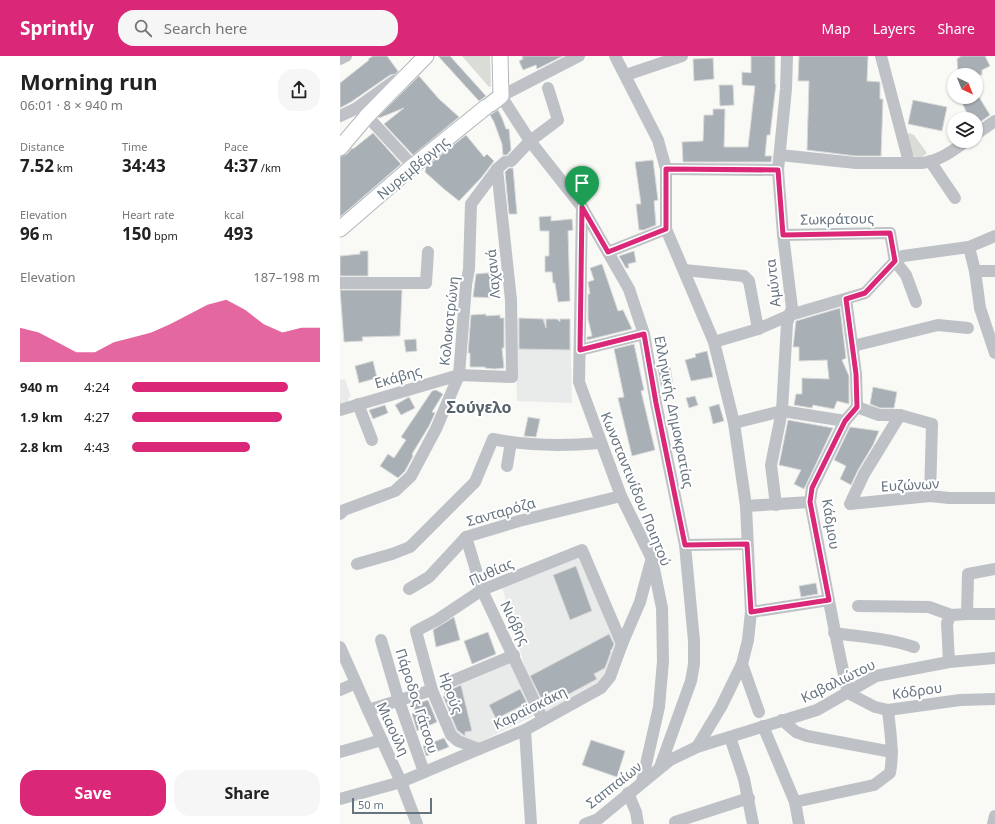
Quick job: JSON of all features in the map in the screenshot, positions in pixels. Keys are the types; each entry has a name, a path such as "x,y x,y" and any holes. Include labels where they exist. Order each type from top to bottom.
{"main road":[{"path":"340,148 367,116 426,56"},
{"path":"493,103 500,56"},
{"name":"Νυρεμβέργης","path":"340,230 414,166 493,103"}],"street":[{"path":"340,59 346,56"},
{"name":"Νυρεμβέργης","path":"493,103 579,56"},
{"path":"615,56 658,140 666,169 666,229 714,342 734,423 746,506 751,612 748,640 742,664 721,707 698,747"},
{"path":"626,75 682,56"},
{"name":"Αμύντα","path":"776,505 771,465 782,411 787,323 792,308 783,235 778,170 786,89 787,56"},
{"path":"881,56 909,162"},
{"path":"340,116 355,109 415,66"},
{"name":"Κολοκοτρώνη","path":"340,514 344,510 394,491 411,476 436,429 459,375 466,285 469,269 471,204 504,164 530,141 558,120 548,88"},
{"name":"Ελληνικής Δημοκρατίας","path":"493,103 530,141 582,207 630,289 644,334 656,403 685,545 694,641 694,664 691,681 660,767"},
{"path":"367,116 414,166"},
{"path":"983,129 995,121"},
{"path":"780,155 856,163 909,162 930,161 949,153 956,148"},
{"path":"930,161 955,198"},
{"name":"Λαχανά","path":"504,164 511,300 512,377"},
{"path":"666,169 778,170"},
{"name":"Κωνσταντινίδου Ποιητού","path":"582,207 579,382 600,443 621,496 652,559 662,608 663,661 659,707 642,782"},
{"path":"608,252 666,229"},
{"name":"Σωκράτους","path":"783,235 890,233 895,261 906,275 916,302"},
{"path":"714,342 758,329 790,315 865,293 895,261 903,256 969,247 995,236"},
{"path":"969,247 975,271 980,308 995,353"},
{"path":"340,283 426,283 428,252"},
{"path":"684,270 744,276 747,278 749,281 758,329"},
{"path":"975,271 995,271"},
{"path":"846,299 856,374 857,407 879,415 900,415 932,424 930,496"},
{"path":"853,346 938,324 968,328"},
{"path":"580,350 644,334"},
{"name":"Εκάβης","path":"340,410 459,375 512,377"},
{"path":"358,404 372,440"},
{"name":"Κάδμου","path":"848,693 834,633 810,502 812,488 845,421 857,407"},
{"path":"734,423 782,411 845,421"},
{"name":"Ευζώνων","path":"900,415 864,474 850,504 930,496 949,498 995,498"},
{"path":"357,564 410,547 475,482 493,439 511,442 573,446 600,443"},
{"path":"508,466 511,442"},
{"name":"Σανταρόζα","path":"409,589 429,577 466,537 519,521 621,496"},
{"path":"746,506 810,502"},
{"name":"Νιόβης","path":"466,537 482,590 543,720"},
{"path":"685,545 747,544"},
{"name":"Πυθίας","path":"416,631 437,620 482,590 582,550 622,644"},
{"name":"Καραϊσκάκη","path":"340,799 401,782 525,730 601,688 610,677 640,602 652,559"},
{"path":"967,614 968,574 995,568"},
{"path":"751,612 829,600"},
{"path":"858,606 929,608 951,615 995,614"},
{"path":"950,662 947,623 951,615"},
{"name":"Ηρούς","path":"416,631 432,690 451,736 458,741 479,749"},
{"path":"834,633 888,640 914,646"},
{"name":"Πάροδος Γάτσου","path":"381,640 399,701 424,772"},
{"name":"Μιαούλη","path":"341,650 401,782 417,824"},
{"path":"447,683 514,656"},
{"name":"Καβαλιώτου","path":"698,747 817,710 876,676 950,662 995,658"},
{"path":"742,664 760,712"},
{"path":"340,690 356,683"},
{"path":"368,710 432,690"},
{"name":"Κόδρου","path":"848,693 875,707 888,710 960,700 995,699"},
{"path":"795,802 874,785 890,773 892,752 888,710"},
{"path":"782,720 796,732 807,736 892,752"},
{"path":"763,726 795,802 799,824"},
{"path":"525,730 531,824"},
{"path":"730,737 744,779 753,824"},
{"path":"340,752 382,740"},
{"name":"Σαππαίων","path":"584,824 598,821 628,793 660,767 684,753 698,747"},
{"path":"628,793 636,812 638,824"},
{"path":"675,822 749,798"},
{"path":"993,824 995,816"}],"shaded area":[{"path":"462,56 490,56 491,86 489,87"},
{"path":"909,133 914,135 927,153 921,158 916,158 912,153 907,134"},
{"path":"515,318 570,319 572,403 517,401"},
{"path":"345,379 351,397 348,398 350,404 340,408 340,380"},
{"path":"580,550 620,643 606,677 594,688 543,713 525,668 501,583"},
{"path":"513,658 539,713 478,743 455,736 443,689"}],"building":[{"path":"373,56 387,56 398,71 396,74 390,75 340,108 340,83"},
{"path":"438,56 450,56 486,96 479,101"},
{"path":"522,56 563,56 537,69 536,65 523,70 519,61 523,59"},
{"path":"751,56 775,56 776,84 770,135 767,135 765,156 772,156 771,162 683,162 682,142 703,141 704,115 713,115 713,109 725,109 724,147 748,147 755,86 742,85 742,72 751,73"},
{"path":"799,56 868,56 867,81 880,82 880,99 883,99 881,156 856,156 807,150 809,81 798,81"},
{"path":"961,56 985,56 990,66 983,70 983,68 958,68 957,59"},
{"path":"713,58 714,79 694,81 693,59"},
{"path":"419,76 439,99 459,117 413,155 384,124 404,108 379,118 378,117"},
{"path":"719,85 733,85 734,105 720,106"},
{"path":"913,100 947,107 942,131 908,124"},
{"path":"962,104 983,104 990,115 983,120 983,112 966,112"},
{"path":"498,110 506,129 509,129 511,150 507,155 503,155 502,144 490,115"},
{"path":"373,133 401,164 340,217 340,157 347,154 352,148 353,149"},
{"path":"466,135 484,157 487,154 494,161 481,178 459,201 425,172 426,167"},
{"path":"653,160 658,200 654,201 656,225 644,230 639,230 636,204 641,204 635,162"},
{"path":"509,168 513,168 517,214 509,214 505,172"},
{"path":"551,216 551,221 572,219 573,230 568,231 570,301 558,302 552,272 545,272 545,256 549,256 549,231 540,231 539,217"},
{"path":"360,251 368,251 368,276 340,276 340,256 360,254"},
{"path":"634,251 636,262 628,264 629,268 626,268 619,256"},
{"path":"602,264 618,311 623,310 632,329 587,340 587,337 592,336 588,319 588,294 590,294 588,282 594,280 590,268"},
{"path":"500,273 499,298 473,297 476,274"},
{"path":"340,290 402,290 400,336 362,337 363,341 344,342"},
{"path":"840,308 846,358 842,360 849,376 849,404 837,401 834,409 813,405 812,408 794,405 796,394 802,394 802,378 829,379 827,360 799,361 799,347 793,347 796,321"},
{"path":"486,314 486,316 500,315 500,318 504,318 504,348 502,348 504,368 494,369 485,367 470,367 470,353 468,353 471,315"},
{"path":"519,318 543,319 546,328 546,319 557,319 560,322 560,319 570,319 570,350 519,349"},
{"path":"416,339 417,351 406,352 404,340"},
{"path":"634,344 644,390 641,391 655,450 632,456 618,398 624,397 614,349"},
{"path":"707,351 713,377 691,381 685,360 696,357 695,354"},
{"path":"373,361 377,378 359,383 355,366"},
{"path":"670,367 673,384 661,386 658,369"},
{"path":"873,387 897,392 894,408 880,408 870,404"},
{"path":"436,390 443,394 432,412 435,413 412,454 413,456 405,471 398,478 380,466 388,454 394,458 406,440 401,437 432,391"},
{"path":"695,396 698,405 689,408 686,398"},
{"path":"409,397 415,408 401,415 395,405"},
{"path":"719,404 724,421 713,424 709,407"},
{"path":"385,405 388,413 373,419 369,410"},
{"path":"528,417 540,419 536,437 524,436"},
{"path":"788,420 833,428 804,489 794,484 801,470 779,465"},
{"path":"850,427 879,431 851,485 840,479 846,466 834,460"},
{"path":"576,566 592,611 570,620 553,575"},
{"path":"816,583 818,594 801,597 799,586"},
{"path":"454,617 460,640 436,647 433,630"},
{"path":"488,632 496,654 472,664 464,641"},
{"path":"609,634 614,644 610,651 611,652 605,668 594,674 597,679 560,699 555,690 541,698 530,676"},
{"path":"461,685 472,731 465,732 465,736 457,730 443,696 445,696 444,690 450,690"},
{"path":"520,689 527,703 496,719 489,705"},
{"path":"428,700 437,722 417,731 412,714 414,712 415,704"},
{"path":"444,738 449,747 426,756 423,746"},
{"path":"591,740 625,751 617,777 582,765"}],"district":[{"name":"Σούγελο","path":"479,407"}],"route":[{"path":"666,169 778,170 783,235 866,235 890,233 895,261 865,293 846,299 856,374 857,407 845,421 812,488 810,502 829,600 751,612 747,544 685,545 656,403 644,334 580,350 582,207 608,252 666,229 666,169"}]}
